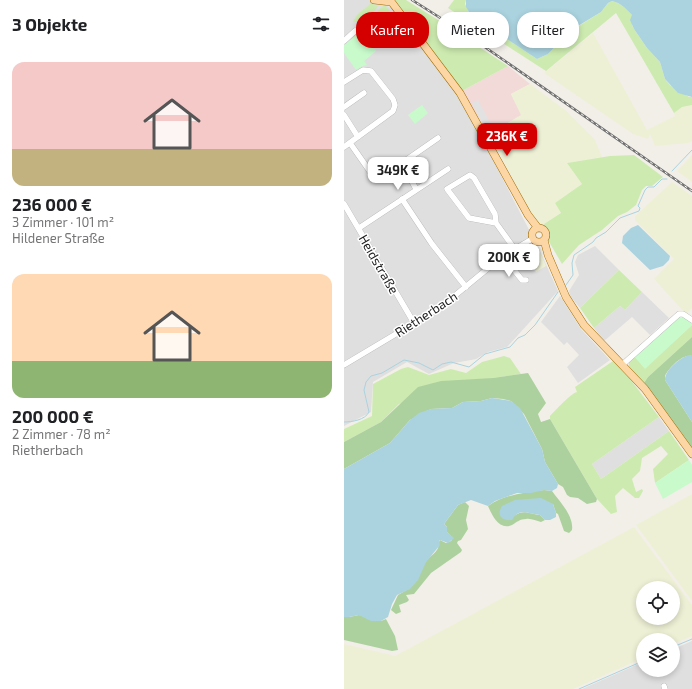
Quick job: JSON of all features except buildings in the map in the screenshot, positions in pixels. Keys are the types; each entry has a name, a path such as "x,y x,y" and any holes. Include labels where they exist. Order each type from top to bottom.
{"main road":[{"path":"374,0 390,1 460,93 536,229"},
{"path":"536,229 545,230 546,234 538,240"},
{"path":"536,229 532,233 548,255 566,297 584,325 645,389 692,454"}],"street":[{"path":"344,41 355,31"},
{"path":"344,82 363,70 370,70 396,105 394,112 344,147"},
{"path":"344,107 364,93"},
{"path":"344,115 358,137"},
{"path":"416,189 402,164 438,138"},
{"path":"350,143 371,173"},
{"path":"359,228 448,169"},
{"path":"496,223 469,218 447,189 470,175 474,178 494,214 496,223 514,248"},
{"path":"402,199 432,244 466,287"},
{"name":"Heidstraße","path":"344,204 414,323"},
{"name":"Rietherbach","path":"344,365 441,307 514,248 538,240"},
{"path":"503,256 522,280 526,280"},
{"path":"622,365 678,314 683,314 692,320"}],"shaded area":[{"path":"344,0 377,0 391,8 394,12 356,12 356,48 421,48 460,100 539,249 558,291 507,347 488,352 476,359 454,363 429,374 407,362 373,382 371,412 344,426"},
{"path":"508,66 530,84 511,94 522,115 489,134 462,91"},
{"path":"478,100 494,130 487,133 472,103"},
{"path":"595,246 619,270 580,308 570,296 569,291 579,275 575,262 578,255"},
{"path":"642,292 669,318 650,335 632,317 604,341 594,328 620,306 625,310"},
{"path":"560,296 581,329 610,360 578,383 567,367 579,355 567,342 564,345 541,322"},
{"path":"659,417 669,431 601,479 592,464"},
{"path":"692,641 692,689 582,689 636,665 636,677 680,677 680,646"}],"green space":[{"path":"395,0 406,0 425,12 404,12"},
{"path":"454,0 466,0 465,4 469,12 454,12 448,8"},
{"path":"612,1 618,3 632,15 632,25 634,29 647,48 660,62 665,79 670,85 689,97 692,97 692,105 682,107 674,113 616,13 579,44 579,26 601,12 608,3"},
{"path":"371,3 378,6 373,12 360,12"},
{"path":"385,5 391,12 377,12"},
{"path":"429,14 437,19 437,48 481,48 508,66 462,91 429,46"},
{"path":"356,31 356,37 351,39 350,37"},
{"path":"593,33 647,130 675,116 674,113 682,107 692,105 692,141 688,143 655,146 650,134 648,139 633,134 544,73 575,48 579,48 579,44"},
{"path":"356,36 356,48 374,48 376,51 364,61 367,65 356,70 344,53 344,45"},
{"path":"509,40 517,46 517,48 520,48 537,59 548,54 554,48 574,48 546,71 509,47"},
{"path":"530,84 565,110 595,140 602,157 567,163 582,184 555,203 561,213 544,224 538,224 531,213 489,134 521,115 511,94"},
{"path":"422,105 428,113 415,124 408,115"},
{"path":"634,155 663,177 652,186 646,186 642,190 636,205 627,212 618,216 602,230 579,245 562,264 548,240 549,231 544,224 561,213 555,203 582,184 567,163 610,156"},
{"path":"692,155 692,182 677,171"},
{"path":"672,182 692,196 692,308 686,314 654,279 674,259 635,220 635,216"},
{"path":"529,246 538,248 546,266 536,272 521,250"},
{"path":"619,270 642,292 625,310 620,306 594,328 580,308"},
{"path":"683,316 692,323 692,325 645,369 634,356 678,317"},
{"path":"692,325 692,337 648,377 644,383 629,366 629,361 634,356 645,368"},
{"path":"692,337 692,356 684,357 676,362 665,376 665,380 692,422 692,450 644,383 648,377"},
{"path":"504,356 510,358 521,374 493,378 399,404 381,422 344,442 344,429 372,416 373,384 401,369 408,367 429,375 451,369 466,373 482,362"},
{"path":"613,361 627,375 659,417 592,464 601,479 669,431 689,460 655,483 653,469 668,454 661,446 642,458 640,471 632,479 636,492 642,489 643,491 639,498 635,498 623,488 615,496 617,512 611,514 597,499 550,419 550,416 567,399 577,392 575,387"},
{"path":"528,373 546,403 538,414 541,422 550,419 597,499 596,502 587,504 578,498 567,495 563,487 558,484 545,462 542,449 524,414 511,401 503,399 492,398 481,401 463,402 452,408 431,409 410,420 390,443 344,469 344,442 381,422 418,387 441,381 493,378"},
{"path":"689,460 692,465 692,482 663,499 655,483"},
{"path":"544,490 552,491 569,514 572,530 569,533 564,531 553,504 515,500 514,516 526,512 540,515 545,520 541,522 524,519 507,526 503,526 497,521 488,506 508,496"},
{"path":"692,494 692,601 680,585 680,581 677,581 636,525"},
{"path":"465,502 469,506 466,520 468,529 461,540 457,543 462,550 461,552 431,573 414,594 406,595 409,600 399,605 401,612 396,614 391,610 398,595 413,584 427,560 437,550 440,540 446,543 451,541 453,538 447,532 447,527 444,524 458,505"},
{"path":"634,527 674,581 636,581 636,625 680,625 680,589 692,605 692,636 680,641 680,633 636,633 636,661 573,689 344,689 344,644 395,656"},
{"path":"359,615 381,621 386,619 395,636 398,650 392,651 344,640 344,617"}],"water":[{"path":"466,0 692,0 692,97 678,93 665,79 660,62 647,48 634,29 630,20 632,15 618,3 612,1 608,3 601,12 579,25 579,12 517,12 517,46 509,40 509,12 469,12 466,7"},
{"path":"520,48 554,48 548,54 537,59"},
{"path":"638,225 670,256 669,260 663,266 650,270 622,243 623,236 631,228"},
{"path":"689,355 692,356 692,422 665,380 667,372 670,368 681,359"},
{"path":"492,398 511,401 520,408 542,449 545,462 558,484 557,488 552,491 544,490 531,493 517,493 495,501 488,506 471,500 458,505 444,524 447,527 447,532 454,538 448,543 439,541 440,545 426,562 418,580 410,589 397,595 392,604 388,617 381,621 371,621 359,615 344,617 344,469 390,443 410,420 419,413 431,409 452,408 463,402 481,401"},
{"path":"541,498 553,504 556,517 550,520 545,520 540,515 521,512 512,520 505,520 500,515 502,506 515,500"}],"waterway":[{"path":"672,171 692,150"},
{"path":"566,285 573,275 572,263 574,255 606,232 620,218 639,211 640,208 638,206 645,190 648,187 654,187 662,179 667,179"},
{"path":"344,422 361,419 369,412 364,390 366,382 371,376 382,373 404,360 419,363 433,370 442,364 451,362 469,367 485,354 510,347 518,338 525,335 535,325 558,292"},
{"path":"680,644 692,639"},
{"path":"579,689 636,664"}],"railway":[{"path":"412,0 469,36 692,191"}]}
